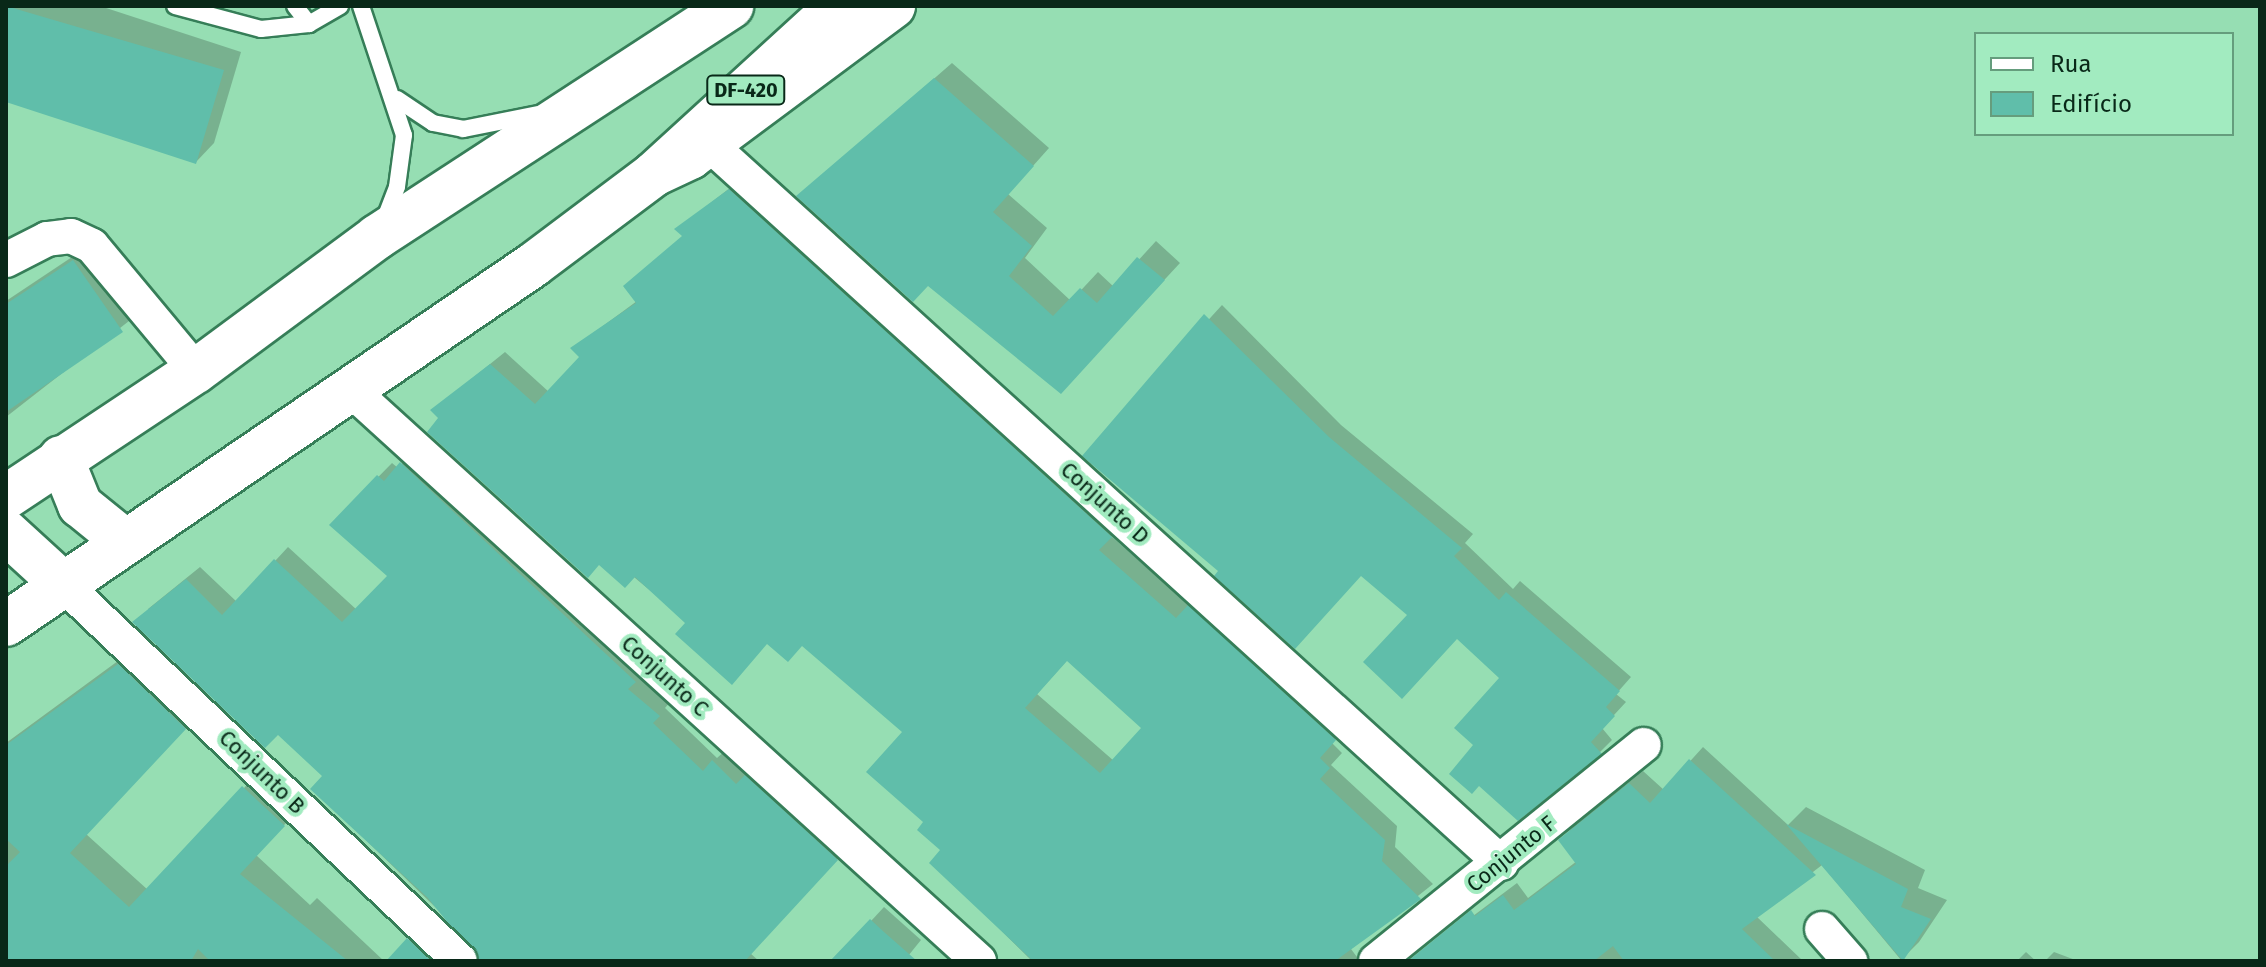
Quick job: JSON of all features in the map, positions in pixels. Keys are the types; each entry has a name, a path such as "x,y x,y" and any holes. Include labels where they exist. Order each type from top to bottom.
{"main road":[{"path":"6,497 196,371 377,237 731,6"},
{"name":"DF-420","path":"654,174 838,6"},
{"path":"709,144 893,6"},
{"name":"DF-420","path":"6,624 123,540 351,390 654,174 709,144"},
{"path":"61,458 80,505 123,540"},
{"path":"6,532 63,584"}],"street":[{"name":"Conjunto D","path":"709,144 1501,863"},
{"path":"6,260 47,239 71,236 92,246 196,371"},
{"name":"Conjunto C","path":"351,390 979,961"},
{"name":"Conjunto B","path":"63,584 460,961"},
{"name":"Conjunto F","path":"1376,961 1644,745"},
{"path":"1822,929 1850,961"}],"lane":[{"path":"175,6 261,29 309,24 340,6"},
{"path":"295,6 309,24"},
{"path":"361,6 397,99 403,153 377,237"},
{"path":"397,99 433,123 463,129 579,103"}],"building":[{"path":"6,6 224,70 196,164 6,102"},
{"path":"934,78 1034,166 993,212 1032,246 1009,276 1053,316 1080,288 1097,303 1137,257 1165,280 1061,394 928,286 913,302 796,196"},
{"path":"729,189 1112,537 1099,550 1176,618 1188,605 1336,740 1320,758 1330,768 1320,779 1385,840 1382,861 1421,899 1335,961 1033,961 929,863 940,850 917,830 923,822 866,772 902,732 802,646 788,662 767,644 732,685 675,634 685,623 635,577 625,588 599,565 588,578 427,432 438,418 430,410 490,364 535,404 579,357 570,348 636,303 623,286 682,236 674,229","holes":["1067,661 1141,728 1100,773 1025,708"]},
{"path":"73,260 123,332 6,412 6,304"},
{"path":"1204,314 1329,437 1462,548 1454,556 1499,600 1506,592 1620,691 1606,707 1615,716 1591,742 1602,754 1518,821 1479,786 1472,794 1449,774 1473,745 1454,728 1499,678 1457,639 1402,699 1363,662 1407,615 1361,576 1295,649 1214,576 1218,571 1082,456"},
{"path":"400,462 636,682 628,689 660,716 653,723 703,771 712,760 736,784 745,775 838,860 745,961 479,961 427,897 310,789 322,776 278,735 265,748 132,622 186,579 222,615 274,559 342,622 387,576 329,525 377,475 384,481"},
{"path":"118,664 186,729 70,853 129,907 242,786 285,826 240,874 348,961 210,961 198,949 191,961 6,961 6,866 20,852 6,839 6,745"},
{"path":"1689,759 1816,875 1742,929 1775,961 1624,961 1613,946 1594,961 1408,961 1471,910 1475,916 1503,895 1514,910 1576,864 1558,840 1629,783 1650,803"},
{"path":"1786,824 1908,889 1901,907 1931,919 1903,961"},
{"path":"870,919 884,932 917,961 830,961"},
{"path":"407,938 431,961 386,961"}]}
